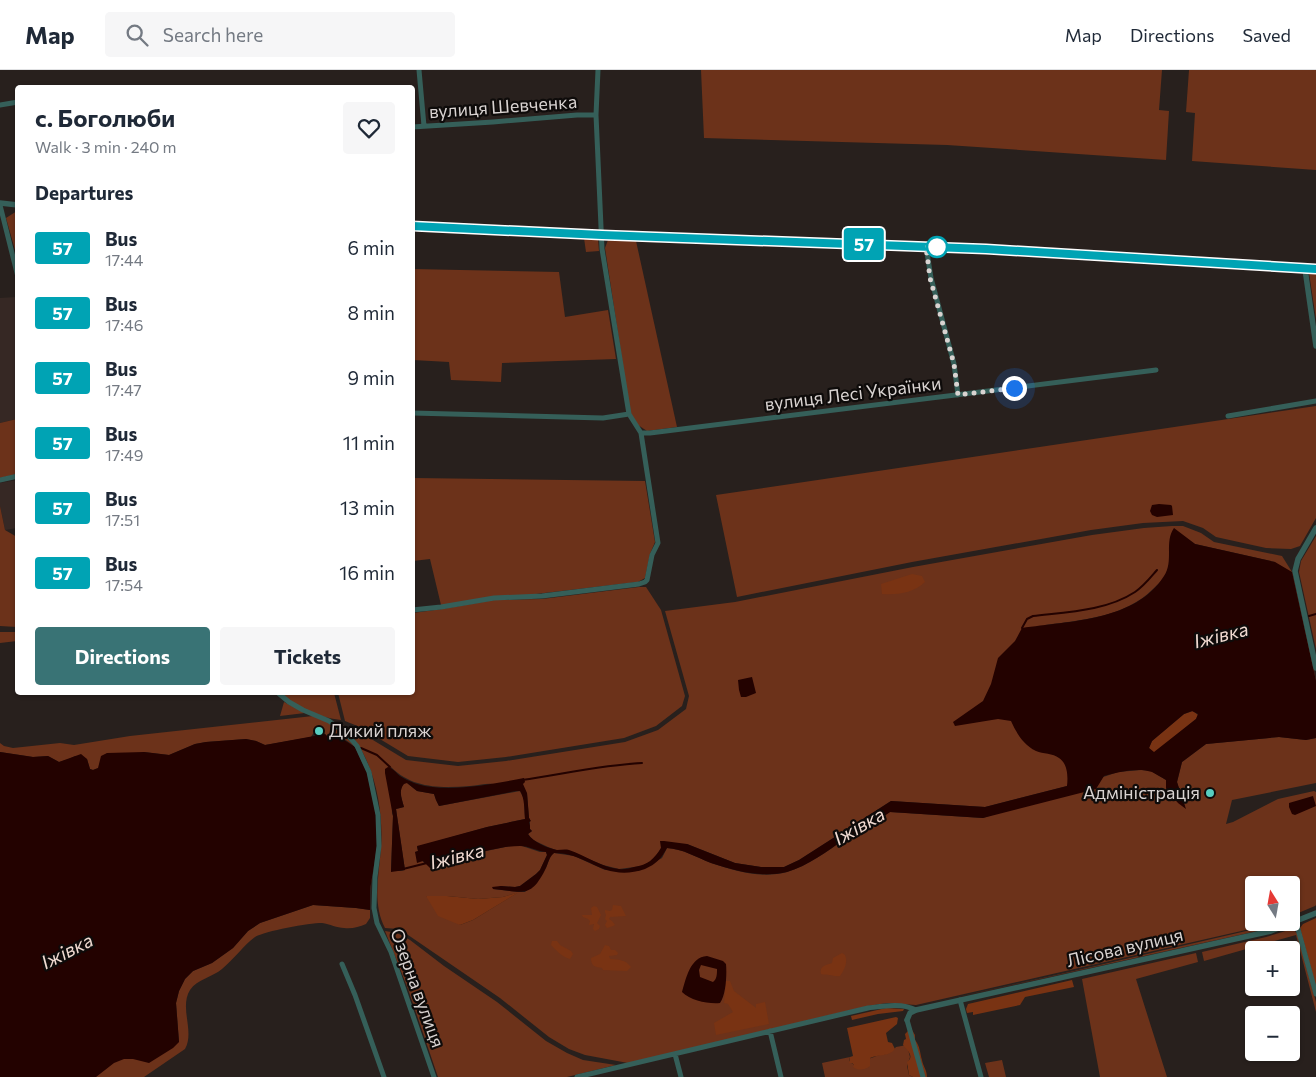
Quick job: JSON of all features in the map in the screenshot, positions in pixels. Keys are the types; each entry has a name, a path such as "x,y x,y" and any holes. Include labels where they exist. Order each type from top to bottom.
{"street":[{"path":"419,70 424,126"},
{"path":"415,610 494,598 542,596 639,584 647,580 652,555 658,543 641,432 628,414 602,249 596,115 598,70"},
{"path":"0,105 15,102"},
{"name":"вулиця Шевченка","path":"415,127 596,115"},
{"path":"15,204 0,204 15,265"},
{"path":"415,226 602,235 926,246 1316,269"},
{"path":"926,246 930,278 954,364 958,395"},
{"path":"1305,268 1316,346"},
{"name":"вулиця Лесі Українки","path":"641,432 650,433 675,430 1156,370"},
{"path":"1228,416 1316,402"},
{"path":"415,414 603,418 628,414"},
{"path":"0,480 15,477"},
{"path":"1316,528 1298,559 1295,571 1316,668"},
{"name":"Озерна вулиця","path":"281,695 302,710 330,721 346,733 357,746 369,772 378,815 379,846 374,908 377,923 391,952 434,1077"},
{"name":"Лісова вулиця","path":"1300,920 1316,913"},
{"name":"Лісова вулиця","path":"916,1010 1271,931"},
{"path":"1298,931 1316,994"},
{"path":"342,964 384,1077"},
{"path":"960,1000 980,1077"},
{"path":"577,1077 593,1075 868,1008 888,1005 907,1006 916,1010"},
{"path":"916,1010 910,1013 907,1020 923,1077"},
{"path":"770,1031 781,1077"},
{"path":"675,1054 681,1077"}],"shaded area":[{"path":"701,70 1162,70 1159,110 1169,111 1166,160 947,145 704,138"},
{"path":"1189,70 1316,70 1316,170 1192,161 1195,113 1186,112"},
{"path":"15,212 15,250 6,218"},
{"path":"584,238 598,239 599,251 586,252"},
{"path":"608,240 636,241 677,427 647,431 638,425 630,412 605,248"},
{"path":"415,269 559,272 565,317 608,310 616,359 502,363 501,382 451,380 449,362 415,360"},
{"path":"1309,273 1316,273 1316,319"},
{"path":"15,297 15,419 0,423 0,298"},
{"path":"1316,406 1316,518 1300,546 1291,549 1266,548 1216,537 1203,528 1183,521 1143,523 1091,530 912,562 737,597 716,495"},
{"path":"15,419 15,474 0,478 0,423"},
{"path":"415,478 645,481 655,542 650,554 645,578 638,582 441,605 430,559 415,561"},
{"path":"15,480 15,528 5,530 0,506 0,483"},
{"path":"0,506 5,530 15,536 15,627 0,626"},
{"path":"1183,526 1201,533 1214,542 1282,556 1292,572 1316,681 1275,562 1195,544 1174,529 1179,560 1160,582 1142,598 1130,606 1102,616 1045,625 1085,769 1067,786 985,807 891,801 799,860 784,867 761,867 735,863 687,844 661,848 654,860 642,866 619,869 603,865 567,850 556,850 533,840 528,834 532,831 530,829 527,793 506,786 493,784 449,787 428,786 409,780 391,767 393,816 391,871 405,870 396,809 404,807 401,792 404,783 407,783 417,791 434,794 439,806 520,791 524,799 525,819 487,827 417,847 418,851 415,852 425,864 510,846 522,846 546,852 547,855 540,870 520,886 501,886 493,889 525,892 546,868 551,855 554,853 574,856 605,870 638,871 662,858 667,848 739,871 768,875 778,874 810,862 890,812 983,818 1118,772 1151,771 1166,780 1166,788 1185,807 1177,782 1182,762 1206,744 1279,737 1306,740 1316,738 1316,783 1232,800 1226,824 1278,799 1316,792 1315,906 1300,912 1300,876 1245,876 1245,930 916,1005 887,1003 868,1006 628,1063 585,1055 569,1049 549,1037 500,998 399,929 385,928 377,899 381,832 378,798 374,780 360,748 351,735 339,724 358,731 406,760 458,766 506,761 625,742 658,730 686,709 689,696 665,611 735,602 913,567 1092,535 1144,528","holes":["517,893 473,920 460,925 426,896 478,899 503,897"]},
{"path":"1316,536 1316,649 1299,572 1301,561"},
{"path":"912,574 922,576 925,582 915,589 905,592 882,594 881,584"},
{"path":"646,587 661,610 685,696 682,706 656,726 624,738 506,757 458,762 408,756 360,727 345,721 338,695 415,695 415,613 494,600 542,599"},
{"path":"0,632 15,632 15,641 0,643"},
{"path":"283,695 335,695 341,720 324,717 293,703"},
{"path":"284,702 305,713 280,716"},
{"path":"1193,711 1198,715 1196,719 1154,753 1149,748 1152,741 1184,714"},
{"path":"313,716 336,728 355,747 343,739 328,737 321,728 316,729 311,737 265,745 246,739 195,744 169,755 144,752 93,770 90,769 87,759 75,756 59,762 48,756 33,757 0,752 0,743 13,748 60,743 74,745 130,736"},
{"path":"372,876 370,890 370,910 365,901"},
{"path":"519,892 473,920 460,925 438,916 426,896 478,899 503,897"},
{"path":"313,905 370,910 370,918 366,924 355,928 341,928 316,923 277,930 255,937 222,969 193,986 187,997 186,1004 188,1042 185,1049 144,1077 27,1077 179,1042 176,1003 185,979 193,971 212,963 233,948 248,931 260,923"},
{"path":"613,905 621,906 626,916 610,917 609,919 615,925 607,928 605,925 607,921 605,919 605,910 612,910"},
{"path":"597,907 601,915 597,923 600,926 599,929 595,931 593,929 594,924 589,925 590,921 582,915 592,915 591,908"},
{"path":"1316,918 1316,987 1300,928 1303,924"},
{"path":"385,931 397,933 410,940 497,1002 546,1041 583,1060 616,1065 567,1077 438,1077 408,989"},
{"path":"1246,931 1257,931 922,1005"},
{"path":"1286,931 1294,931 1299,941 1296,935 1275,941 1249,941"},
{"path":"552,941 557,941 560,945 571,951 573,954 570,959 562,955 551,945"},
{"path":"1245,942 1245,949 1204,961 1202,952"},
{"path":"1300,944 1316,1002 1316,1012 1300,950"},
{"path":"605,945 618,953 617,955 609,956 610,959 624,961 629,964 631,967 627,971 603,970 594,966 591,958 600,954"},
{"path":"842,953 845,955 846,963 840,976 821,974 822,968 825,965 832,963 833,958"},
{"path":"1196,953 1198,962 1136,979 1167,1077 1100,1077 1082,979"},
{"path":"1072,980 1074,987 1025,997 1020,1005 973,1015 973,1012 967,1013 968,1004"},
{"path":"726,981 730,981 734,991 756,1008 756,1004 765,1002 769,1024 716,1035 714,1023 733,1012 728,1004 724,1003"},
{"path":"886,1008 904,1009 903,1011 852,1020 851,1016"},
{"path":"898,1018 897,1024 886,1033 888,1042 892,1043 895,1049 893,1052 870,1058 870,1066 866,1068 853,1067 852,1063 849,1063 850,1057 853,1056 847,1028"},
{"path":"912,1030 927,1077 913,1077 909,1075 907,1062 910,1055 903,1045 906,1039 905,1034"},
{"path":"907,1045 910,1057 907,1066 909,1075 913,1077 825,1077 822,1063 850,1057 849,1061 854,1065 889,1053 896,1047"},
{"path":"1002,1060 1006,1077 989,1077 985,1063"}],"water":[{"path":"1152,505 1171,505 1173,515 1157,517 1152,515 1150,511"},
{"path":"1174,528 1195,544 1275,562 1292,572 1316,681 1316,738 1306,740 1279,737 1206,744 1182,762 1177,782 1186,809 1178,803 1166,788 1166,780 1152,772 1141,770 1128,771 1104,776 1096,789 983,818 890,812 848,841 845,839 810,862 778,874 758,874 739,871 667,848 652,865 645,869 631,872 607,870 577,857 554,853 540,880 529,890 518,892 493,889 492,887 520,886 540,870 547,855 546,852 523,846 498,848 430,868 423,861 417,863 415,852 418,851 417,846 525,819 524,801 520,791 439,806 434,794 417,791 407,783 401,789 404,807 396,809 405,870 391,872 393,816 385,773 385,769 388,767 414,783 440,788 469,787 524,778 525,782 523,784 527,793 529,818 531,821 529,822 532,831 528,834 530,837 549,848 569,850 600,864 621,869 643,865 650,861 661,848 660,841 687,844 735,863 761,867 784,867 799,860 891,801 985,807 1067,786 1067,771 1062,761 1057,756 1036,751 1027,745 1011,721 998,719 955,726 953,722 983,701 991,684 998,658 1015,641 1022,628 1100,616 1137,602 1152,591 1167,570 1171,533","holes":["1192,711 1198,714 1196,719 1154,752 1149,748 1152,741 1184,714"]},
{"path":"752,677 756,693 741,697 738,680"},
{"path":"325,734 329,738 341,738 355,747 367,773 376,815 377,846 370,890 370,910 313,905 260,923 248,931 233,948 212,963 193,971 185,979 176,1003 179,1042 149,1063 124,1059 114,1063 96,1077 0,1077 0,752 33,757 48,756 59,762 81,754 87,759 90,769 93,770 98,768 101,756 107,753 144,752 169,755 195,744 206,742 246,739 265,745"},
{"path":"1313,796 1316,806 1295,815 1292,814 1289,803"},
{"path":"707,956 723,961 726,964 725,990 720,1003 700,1001 690,998 682,992 687,975 696,960","holes":["701,965 717,969 717,975 713,982 700,977 699,970"]}],"waterway":[{"path":"1022,628 1027,619 1033,616 1086,610 1124,598 1147,582 1157,570"},
{"name":"Іжівка","path":"1309,616 1316,614"},
{"path":"361,748 377,755 390,767"},
{"path":"522,780 642,763"},
{"name":"Іжівка","path":"403,869 427,863"}],"bus line":[{"name":"57","path":"415,226 986,249 1316,269"}],"place":[{"name":"Дикий пляж","path":"319,731"},
{"name":"Адміністрація","path":"1210,793"}],"route":[{"path":"937,247 926,246 930,278 954,364 958,395 1014,388"}]}
